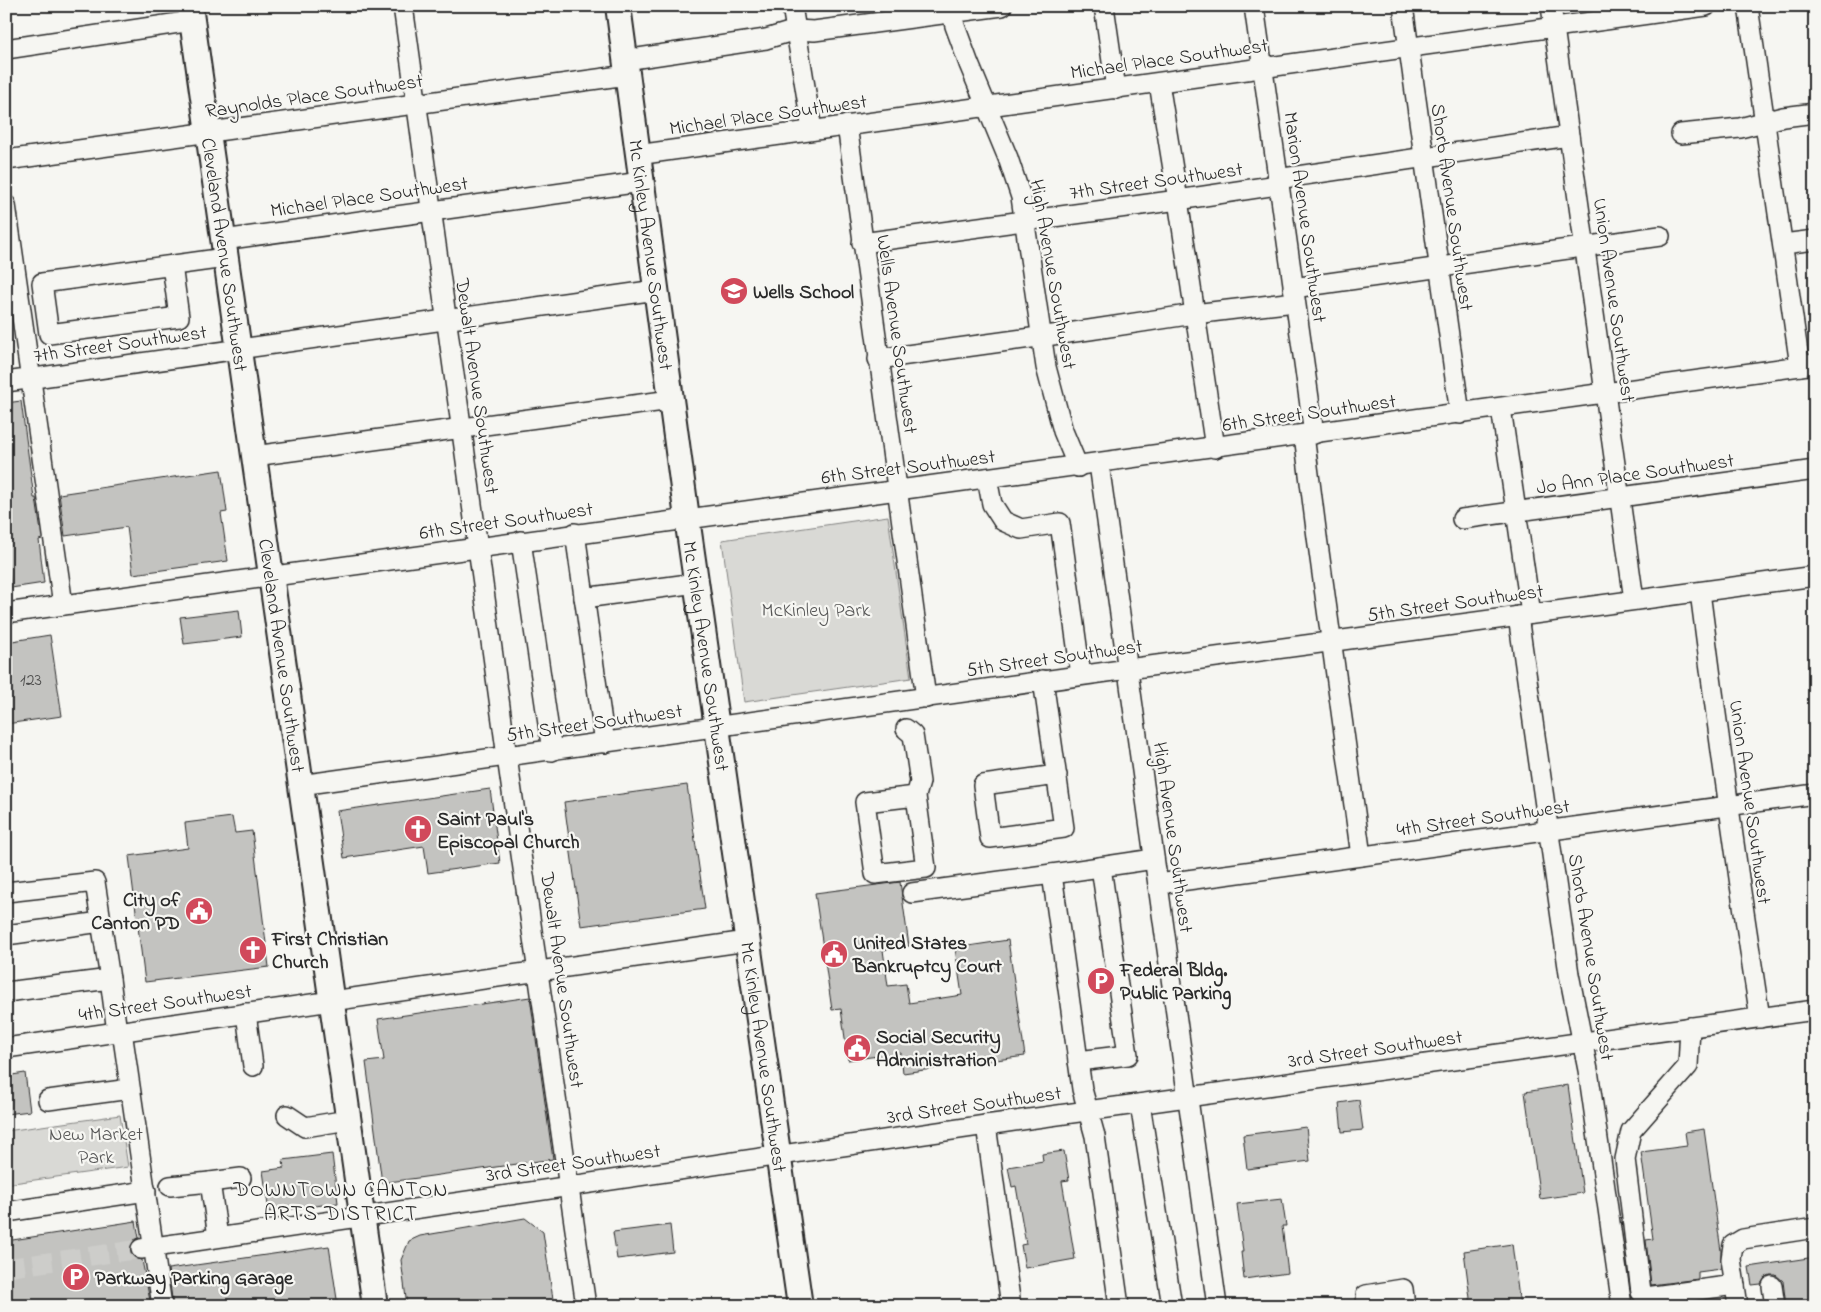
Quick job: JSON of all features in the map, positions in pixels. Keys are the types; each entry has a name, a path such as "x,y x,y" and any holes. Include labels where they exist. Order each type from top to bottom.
{"main road":[{"name":"Mc Kinley Avenue Southwest","path":"618,6 686,518 800,1306"},
{"name":"Cleveland Avenue Southwest","path":"191,14 374,1306"}],"street":[{"name":"Dewalt Avenue Southwest","path":"403,6 507,757 586,1306"},
{"path":"792,6 812,130"},
{"name":"Raynolds Place Southwest","path":"6,160 416,104 626,67 766,39 796,30 814,31 951,10 1002,6"},
{"path":"1104,6 1116,89"},
{"name":"Marion Avenue Southwest","path":"1254,6 1294,295 1331,642 1361,856"},
{"name":"Shorb Avenue Southwest","path":"1403,6 1460,414"},
{"name":"Union Avenue Southwest","path":"1551,6 1634,600"},
{"name":"Michael Place Southwest","path":"638,154 1706,6"},
{"path":"1748,6 1783,244 1807,365"},
{"name":"High Avenue Southwest","path":"951,10 969,64 1008,158 1021,197 1051,390 1063,431 1078,467"},
{"path":"6,49 191,14"},
{"path":"1159,83 1215,448"},
{"path":"1681,134 1740,128 1815,113"},
{"name":"Wells Avenue Southwest","path":"847,125 926,698"},
{"name":"7th Street Southwest","path":"862,243 1178,200 1424,157 1569,136"},
{"name":"Michael Place Southwest","path":"172,265 179,317 49,334 42,283 172,265 224,249 430,210 641,182"},
{"path":"6,206 11,268 31,379 63,605"},
{"path":"878,359 1194,314 1439,267 1660,236"},
{"path":"1783,244 1815,240"},
{"name":"7th Street Southwest","path":"6,382 656,290"},
{"name":"6th Street Southwest","path":"6,613 521,540 1078,467 1807,365"},
{"path":"254,456 671,400"},
{"name":"Shorb Avenue Southwest","path":"1501,408 1517,512 1525,615 1548,830 1569,974 1588,1070 1622,1306"},
{"name":"High Avenue Southwest","path":"1100,464 1217,1306"},
{"name":"Jo Ann Place Southwest","path":"1462,519 1815,470"},
{"path":"987,478 992,504 1003,521 1021,529 1060,523 1080,675"},
{"path":"575,533 605,743"},
{"path":"521,540 552,751"},
{"name":"5th Street Southwest","path":"300,785 552,751 1043,680 1815,576"},
{"path":"584,598 696,583"},
{"name":"Union Avenue Southwest","path":"1700,592 1720,748 1760,1018"},
{"path":"1043,680 1064,828 990,838 983,785 1056,775"},
{"path":"902,701 906,729 913,735 920,782 916,796 926,868 875,874 865,802 916,796"},
{"name":"4th Street Southwest","path":"1158,884 1815,794"},
{"path":"912,893 1154,860"},
{"path":"1078,1061 1128,1055 1101,867"},
{"path":"1052,874 1082,1089 1095,1136 1119,1306"},
{"path":"6,892 95,882 146,1191 147,1248 162,1306"},
{"path":"6,935 101,922"},
{"name":"4th Street Southwest","path":"6,1048 747,941"},
{"path":"6,992 110,979"},
{"name":"3rd Street Southwest","path":"147,1248 986,1125 1815,1010"},
{"path":"246,1013 253,1066"},
{"path":"1690,1027 1688,1066 1631,1131 1625,1159 1641,1292 1646,1297 1657,1301 1705,1298 1735,1285"},
{"path":"48,1100 130,1090"},
{"path":"1140,1104 1172,1306"},
{"path":"287,1115 305,1127 348,1120"},
{"path":"986,1125 1011,1306"},
{"path":"170,1186 241,1178"},
{"path":"210,1182 218,1237"},
{"path":"6,1212 146,1191"},
{"path":"1738,1306 1731,1259 1733,1245 1743,1240 1815,1228"},
{"path":"1772,1286 1775,1306"},
{"path":"1368,1306 1366,1295 1403,1288 1405,1306"}],"green space":[{"name":"McKinley Park","path":"888,516 911,678 744,702 722,540"},
{"name":"New Market Park","path":"120,1115 128,1167 6,1184 6,1131"}],"building":[{"path":"21,401 34,498 36,498 42,539 39,540 44,583 11,588 6,552 6,527 12,526 6,484 6,403"},
{"path":"221,470 227,512 221,513 228,561 133,574 127,527 65,536 59,494"},
{"path":"239,610 242,637 184,644 180,617"},
{"path":"50,635 62,716 6,724 6,642"},
{"path":"687,785 705,909 581,926 564,802"},
{"name":"Saint Paul's Episcopal Church","path":"490,789 500,863 428,873 424,846 344,858 337,811"},
{"name":"City of Canton PD","path":"232,817 235,833 252,831 269,967 145,982 129,856 188,848 185,823"},
{"path":"900,882 909,946 883,950 888,986 906,984 909,1003 962,995 955,948 1008,940 1025,1056 903,1073 901,1053 848,1060 841,1009 832,1010 815,893"},
{"path":"530,997 553,1159 382,1183 366,1062 384,1060 378,1019"},
{"path":"25,1073 30,1111 6,1114 6,1076"},
{"path":"1568,1085 1583,1193 1540,1199 1525,1092"},
{"path":"1359,1100 1363,1130 1342,1132 1339,1103"},
{"path":"1306,1127 1310,1161 1247,1169 1243,1135"},
{"path":"1704,1129 1721,1251 1721,1269 1698,1272 1698,1279 1651,1285 1646,1240 1653,1239 1641,1152 1687,1146 1685,1132"},
{"path":"1064,1151 1069,1180 1062,1181 1075,1259 1025,1268 1021,1245 1026,1244 1016,1186 1012,1187 1008,1167 1043,1161 1042,1154"},
{"path":"332,1154 338,1203 269,1212 263,1171 284,1168 283,1160"},
{"path":"1282,1199 1286,1226 1282,1226 1288,1273 1244,1279 1241,1252 1243,1252 1237,1204"},
{"path":"525,1218 543,1232 554,1306 407,1306 401,1260 409,1241 420,1236"},
{"name":"Parkway Parking Garage","path":"136,1221 139,1238 131,1244 130,1251 136,1259 142,1260 151,1306 6,1306 6,1241"},
{"path":"670,1225 673,1252 617,1259 613,1232"},
{"path":"1512,1244 1520,1306 1471,1306 1464,1251"},
{"path":"329,1246 338,1306 173,1306 168,1269"},
{"path":"1815,1257 1815,1306 1786,1306 1783,1281 1776,1275 1770,1275 1765,1278 1761,1284 1752,1285 1749,1267"}],"tunnel":[{"path":"6,1268 141,1249"}],"place":[{"name":"Wells School","path":"734,291"},
{"name":"Saint Paul's Episcopal Church","path":"418,829"},
{"name":"City of Canton PD","path":"199,911"},
{"name":"First Christian Church","path":"253,950"},
{"name":"United States Bankruptcy Court","path":"834,954"},
{"name":"Federal Bldg. Public Parking","path":"1101,981"},
{"name":"Social Security Administration","path":"857,1048"},
{"name":"Parkway Parking Garage","path":"76,1277"}],"district":[{"name":"DOWNTOWN CANTON ARTS DISTRICT","path":"341,1201"}]}
